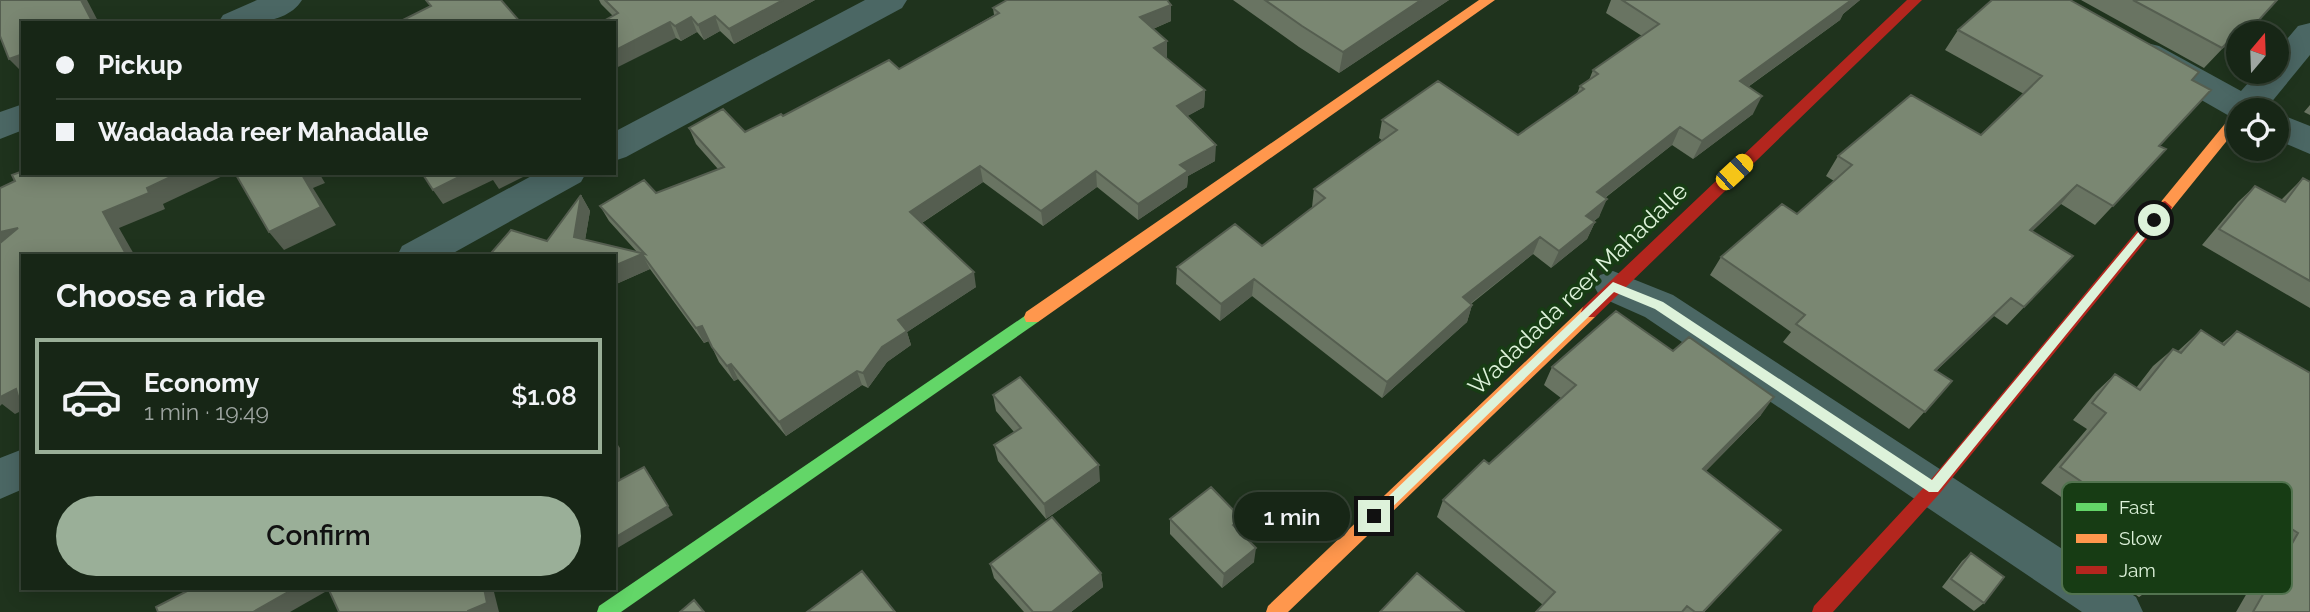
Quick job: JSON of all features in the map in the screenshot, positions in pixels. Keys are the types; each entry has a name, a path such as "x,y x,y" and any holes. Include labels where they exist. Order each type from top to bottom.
{"street":[{"path":"239,21 286,0"},
{"path":"616,147 891,0"},
{"path":"606,612 1488,0"},
{"name":"Wadadada reer Mahadalle","path":"1275,612 1915,0"},
{"path":"2256,98 2310,34"},
{"path":"2124,41 2226,101"},
{"path":"0,126 21,117"},
{"path":"2289,131 2310,141"},
{"path":"1821,612 1934,488 2226,134"},
{"path":"419,254 564,175"},
{"path":"1613,286 1659,306 2062,573"},
{"path":"0,480 21,468"},
{"path":"2093,594 2120,612"}],"building":[{"path":"0,0 81,0 92,21 21,21 21,55 9,59 0,36"},
{"path":"426,0 501,0 519,21 401,21 431,6"},
{"path":"605,0 783,0 729,29 715,16 698,25 691,17 675,26 670,22 616,50 616,21 604,21 618,13"},
{"path":"1007,0 1167,0 1171,5 1140,17 1167,41 1154,48 1205,90 1177,106 1216,145 1180,165 1188,171 1138,204 1096,171 1041,211 980,166 910,212 974,272 898,320 907,331 882,347 863,373 857,371 779,422 731,364 727,366 712,347 702,326 696,328 642,254 616,265 616,254 492,254 511,230 547,241 581,195 574,237 645,254 600,206 644,180 656,193 724,167 689,128 723,109 745,132 781,114 783,116 889,60 899,69 999,13 993,8"},
{"path":"1265,0 1421,0 1343,52"},
{"path":"1622,0 1850,1 1740,81 1762,96 1702,141 1680,127 1597,192 1607,199 1586,216 1595,222 1559,251 1540,237 1463,297 1472,305 1387,382 1254,279 1221,304 1177,267 1235,224 1262,246 1325,198 1314,189 1397,130 1382,120 1438,81 1518,135 1584,89 1580,86 1598,74 1593,70 1659,24"},
{"path":"1992,0 2070,0 2199,72 2192,80 2211,90 2159,146 2166,149 2113,206 2077,185 2030,230 2073,256 2024,307 2011,298 1935,370 1952,381 1925,412 1796,324 1805,315 1721,257 1782,204 1797,214 1852,165 1838,156 1911,95 1981,135 2042,76 1958,30"},
{"path":"2133,0 2277,0 2258,21 2226,21 2226,44 2222,48"},
{"path":"21,172 21,175 175,175 147,188 149,193 103,212 126,254 21,254 20,403 16,389 0,397 0,243 18,228 0,232 0,188 15,181 12,175"},
{"path":"236,175 302,175 321,207 269,232"},
{"path":"423,175 463,175 433,190"},
{"path":"2303,178 2310,182 2310,281 2219,229 2255,186 2285,202"},
{"path":"1616,311 1673,351 1689,337 1774,397 1703,469 1781,530 1703,612 1695,612 1687,606 1682,612 1536,612 1555,592 1443,500 1484,460 1489,464 1576,385 1552,367"},
{"path":"2201,330 2224,345 2237,331 2310,373 2310,612 2253,612 2263,594 2292,594 2292,544 2298,533 2292,529 2292,482 2082,482 2060,467 2106,413 2092,403 2115,374 2140,390 2173,349 2181,353"},
{"path":"1020,377 1099,465 1044,504 994,445 1021,428 993,395"},
{"path":"644,467 668,506 616,537 616,482"},
{"path":"1211,487 1241,518 1233,525 1256,548 1224,574 1170,519"},
{"path":"1052,517 1101,573 1052,612 1033,612 990,564"},
{"path":"1971,553 2004,577 1984,603 1951,579"},
{"path":"862,571 895,612 807,612"},
{"path":"1417,573 1464,612 1380,612"},
{"path":"189,590 292,590 253,612 158,612 156,607"},
{"path":"329,590 484,590 487,603 468,612 339,612"},
{"path":"694,600 704,612 680,612"}],"traffic: fast":[{"path":"606,612 1032,317"}],"traffic: slow":[{"path":"1032,317 1488,0"},
{"path":"2165,207 2226,133"},
{"path":"1275,612 1589,312"}],"traffic: jam":[{"path":"1589,312 1915,0"},
{"path":"1821,612 1934,488 2165,207"}],"route":[{"path":"1374,516 1613,286 1659,306 1934,488 2154,220"}]}
